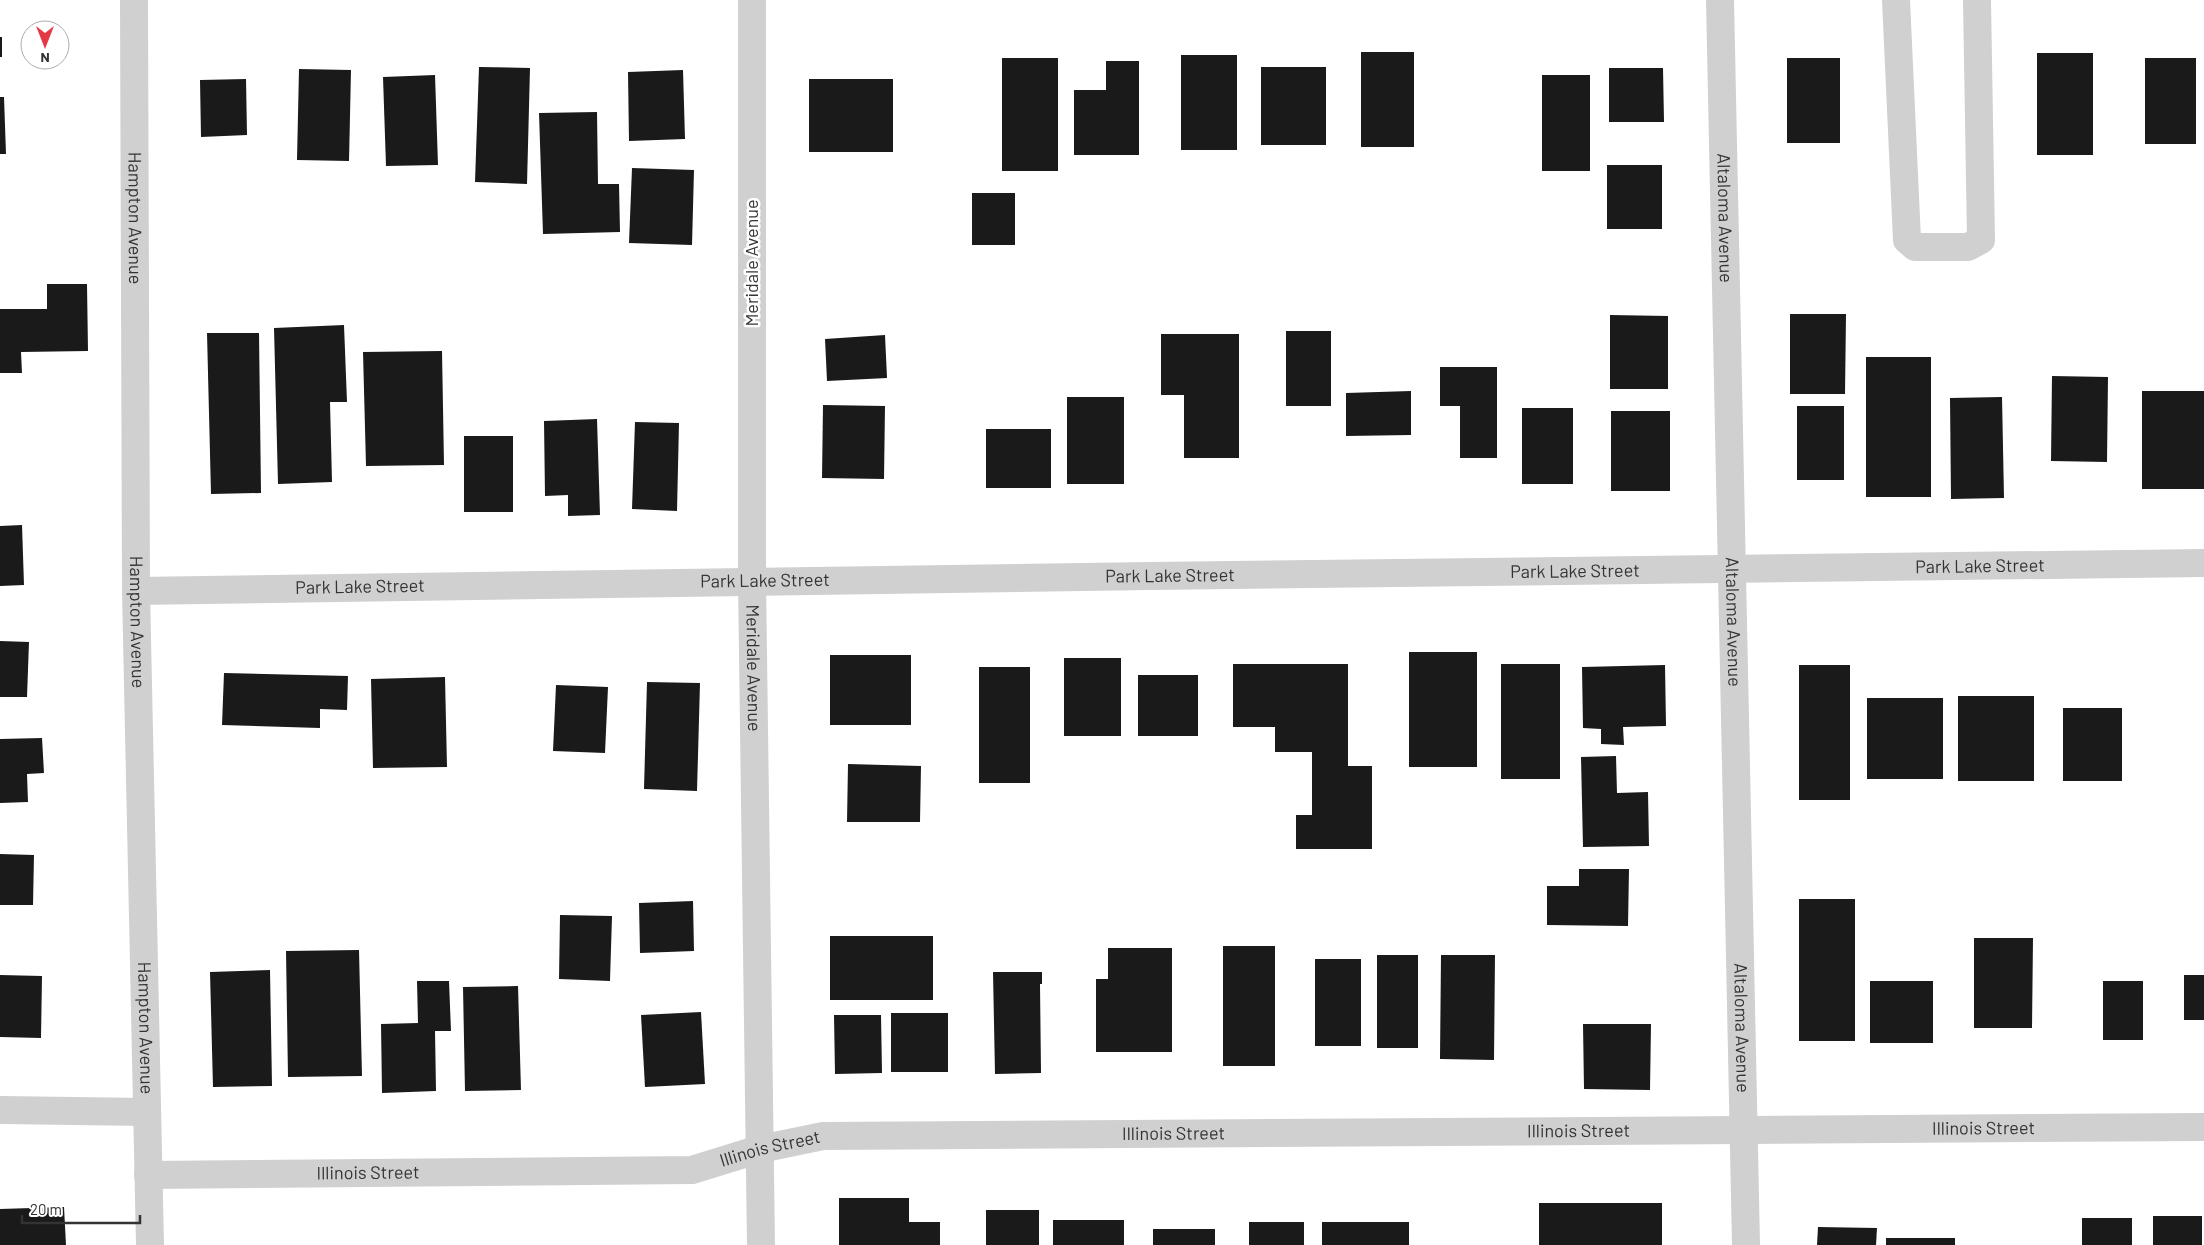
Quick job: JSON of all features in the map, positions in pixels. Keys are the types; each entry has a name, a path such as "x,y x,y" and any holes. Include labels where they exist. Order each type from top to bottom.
{"street":[{"name":"Hampton Avenue","path":"134,0 136,591 150,1245"},
{"name":"Meridale Avenue","path":"752,0 752,580 761,1245"},
{"name":"Altaloma Avenue","path":"1720,0 1746,1245"},
{"path":"1896,0 1907,240 1915,247 1968,247 1981,240 1977,0"},
{"name":"Park Lake Street","path":"136,591 752,580 2204,563"},
{"path":"0,1110 147,1112"},
{"name":"Illinois Street","path":"148,1175 692,1170 760,1149 823,1136 2204,1127"}],"building":[{"path":"0,37 2,37 2,57 0,57"},
{"path":"1361,52 1414,52 1414,147 1361,147"},
{"path":"2037,53 2093,53 2093,155 2037,155"},
{"path":"1181,55 1237,55 1237,150 1181,150"},
{"path":"1002,58 1058,58 1058,171 1002,171"},
{"path":"1787,58 1840,58 1840,143 1787,143"},
{"path":"2145,58 2196,58 2196,144 2145,144"},
{"path":"1106,61 1139,61 1139,155 1074,155 1074,90 1106,90"},
{"path":"479,67 530,68 527,184 475,182"},
{"path":"1261,67 1326,67 1326,145 1261,145"},
{"path":"1609,68 1663,68 1664,122 1609,122"},
{"path":"299,69 351,70 349,161 297,160"},
{"path":"683,70 685,139 629,141 628,72"},
{"path":"435,75 438,165 386,166 383,77"},
{"path":"1542,75 1590,75 1590,171 1542,171"},
{"path":"246,79 247,135 201,137 200,80"},
{"path":"809,79 893,79 893,152 809,152"},
{"path":"0,97 4,97 6,154 0,154"},
{"path":"597,112 598,184 619,184 620,232 543,234 539,113"},
{"path":"1607,165 1662,165 1662,229 1607,229"},
{"path":"632,168 694,170 692,245 629,243"},
{"path":"972,193 1015,193 1015,245 972,245"},
{"path":"47,284 87,284 88,351 21,352 22,373 0,373 0,309 47,309"},
{"path":"1790,314 1846,314 1845,394 1790,394"},
{"path":"1610,315 1668,316 1668,389 1610,389"},
{"path":"344,325 347,402 330,402 332,482 278,484 274,328"},
{"path":"1286,331 1331,331 1331,406 1286,406"},
{"path":"207,333 259,333 261,493 211,494"},
{"path":"1161,334 1239,334 1239,458 1184,458 1184,395 1161,395"},
{"path":"885,335 887,378 827,381 825,339"},
{"path":"442,351 444,465 366,466 363,352"},
{"path":"1866,357 1931,357 1931,497 1866,497"},
{"path":"1440,367 1497,367 1497,458 1460,458 1460,406 1440,406"},
{"path":"2052,376 2108,377 2107,462 2051,461"},
{"path":"1411,391 1411,435 1346,436 1346,393"},
{"path":"2142,391 2204,391 2204,489 2142,489"},
{"path":"1067,397 1124,397 1124,484 1067,484"},
{"path":"2002,397 2004,498 1951,499 1950,398"},
{"path":"823,405 885,406 884,479 822,478"},
{"path":"1797,406 1844,406 1844,480 1797,480"},
{"path":"1522,408 1573,408 1573,484 1522,484"},
{"path":"1611,411 1670,411 1670,491 1611,491"},
{"path":"597,419 600,515 568,516 568,495 545,496 544,421"},
{"path":"635,422 679,423 677,511 632,509"},
{"path":"986,429 1051,429 1051,488 986,488"},
{"path":"464,436 513,436 513,512 464,512"},
{"path":"22,525 24,585 0,586 0,526"},
{"path":"0,641 29,642 27,697 0,697"},
{"path":"1409,652 1477,652 1477,767 1409,767"},
{"path":"830,655 911,655 911,725 830,725"},
{"path":"1064,658 1121,658 1121,736 1064,736"},
{"path":"1233,664 1348,664 1348,766 1372,766 1372,849 1296,849 1296,815 1312,815 1312,752 1275,752 1275,727 1233,727"},
{"path":"1501,664 1560,664 1560,779 1501,779"},
{"path":"1665,665 1666,726 1623,727 1624,745 1601,744 1601,729 1583,728 1582,667"},
{"path":"1799,665 1850,665 1850,800 1799,800"},
{"path":"979,667 1030,667 1030,783 979,783"},
{"path":"224,673 348,676 347,710 320,709 320,728 222,725"},
{"path":"1138,675 1198,675 1198,736 1138,736"},
{"path":"445,677 447,767 373,768 371,679"},
{"path":"647,682 700,683 697,791 644,789"},
{"path":"556,685 608,687 605,753 553,751"},
{"path":"1958,696 2034,696 2034,781 1958,781"},
{"path":"1867,698 1943,698 1943,779 1867,779"},
{"path":"2063,708 2122,708 2122,781 2063,781"},
{"path":"42,738 44,773 27,774 28,802 0,803 0,739"},
{"path":"1616,756 1617,793 1648,792 1649,846 1583,847 1581,757"},
{"path":"848,764 921,766 920,822 847,822"},
{"path":"0,854 34,855 33,905 0,905"},
{"path":"1579,869 1629,869 1628,926 1547,925 1547,886 1579,886"},
{"path":"1799,899 1855,899 1855,1041 1799,1041"},
{"path":"693,901 694,951 640,953 639,903"},
{"path":"560,915 612,916 610,981 559,979"},
{"path":"830,936 933,936 933,1000 830,1000"},
{"path":"1974,938 2033,938 2032,1028 1974,1028"},
{"path":"1223,946 1275,946 1275,1066 1223,1066"},
{"path":"1108,948 1172,948 1172,1052 1096,1052 1096,979 1108,979"},
{"path":"359,950 362,1076 288,1077 286,951"},
{"path":"1377,955 1418,955 1418,1048 1377,1048"},
{"path":"1441,955 1495,955 1494,1060 1440,1059"},
{"path":"1315,959 1361,959 1361,1046 1315,1046"},
{"path":"270,970 272,1086 213,1087 210,972"},
{"path":"993,972 1042,972 1042,984 1040,984 1041,1073 995,1074"},
{"path":"0,975 42,976 41,1038 0,1037"},
{"path":"2184,975 2204,975 2204,1020 2184,1020"},
{"path":"417,981 449,981 451,1031 435,1031 436,1091 382,1093 381,1024 418,1023"},
{"path":"1870,981 1933,981 1933,1043 1870,1043"},
{"path":"2103,981 2143,981 2143,1040 2103,1040"},
{"path":"518,986 521,1090 465,1091 463,987"},
{"path":"701,1012 705,1084 645,1087 641,1015"},
{"path":"891,1013 948,1013 948,1072 891,1072"},
{"path":"834,1015 881,1015 882,1073 835,1074"},
{"path":"1583,1024 1651,1024 1650,1090 1584,1089"},
{"path":"839,1198 909,1198 909,1222 940,1222 940,1245 839,1245"},
{"path":"1539,1203 1662,1203 1662,1245 1539,1245"},
{"path":"64,1207 66,1245 0,1245 0,1209"},
{"path":"986,1210 1039,1210 1039,1245 986,1245"},
{"path":"2153,1216 2202,1216 2202,1245 2153,1245"},
{"path":"2082,1218 2132,1218 2132,1245 2082,1245"},
{"path":"1053,1220 1124,1220 1124,1245 1053,1245"},
{"path":"1249,1222 1304,1222 1304,1245 1249,1245"},
{"path":"1322,1222 1409,1222 1409,1245 1322,1245"},
{"path":"1818,1227 1877,1228 1876,1245 1817,1245"},
{"path":"1153,1229 1215,1229 1215,1245 1153,1245"},
{"path":"1886,1238 1955,1238 1955,1245 1886,1245"}]}
